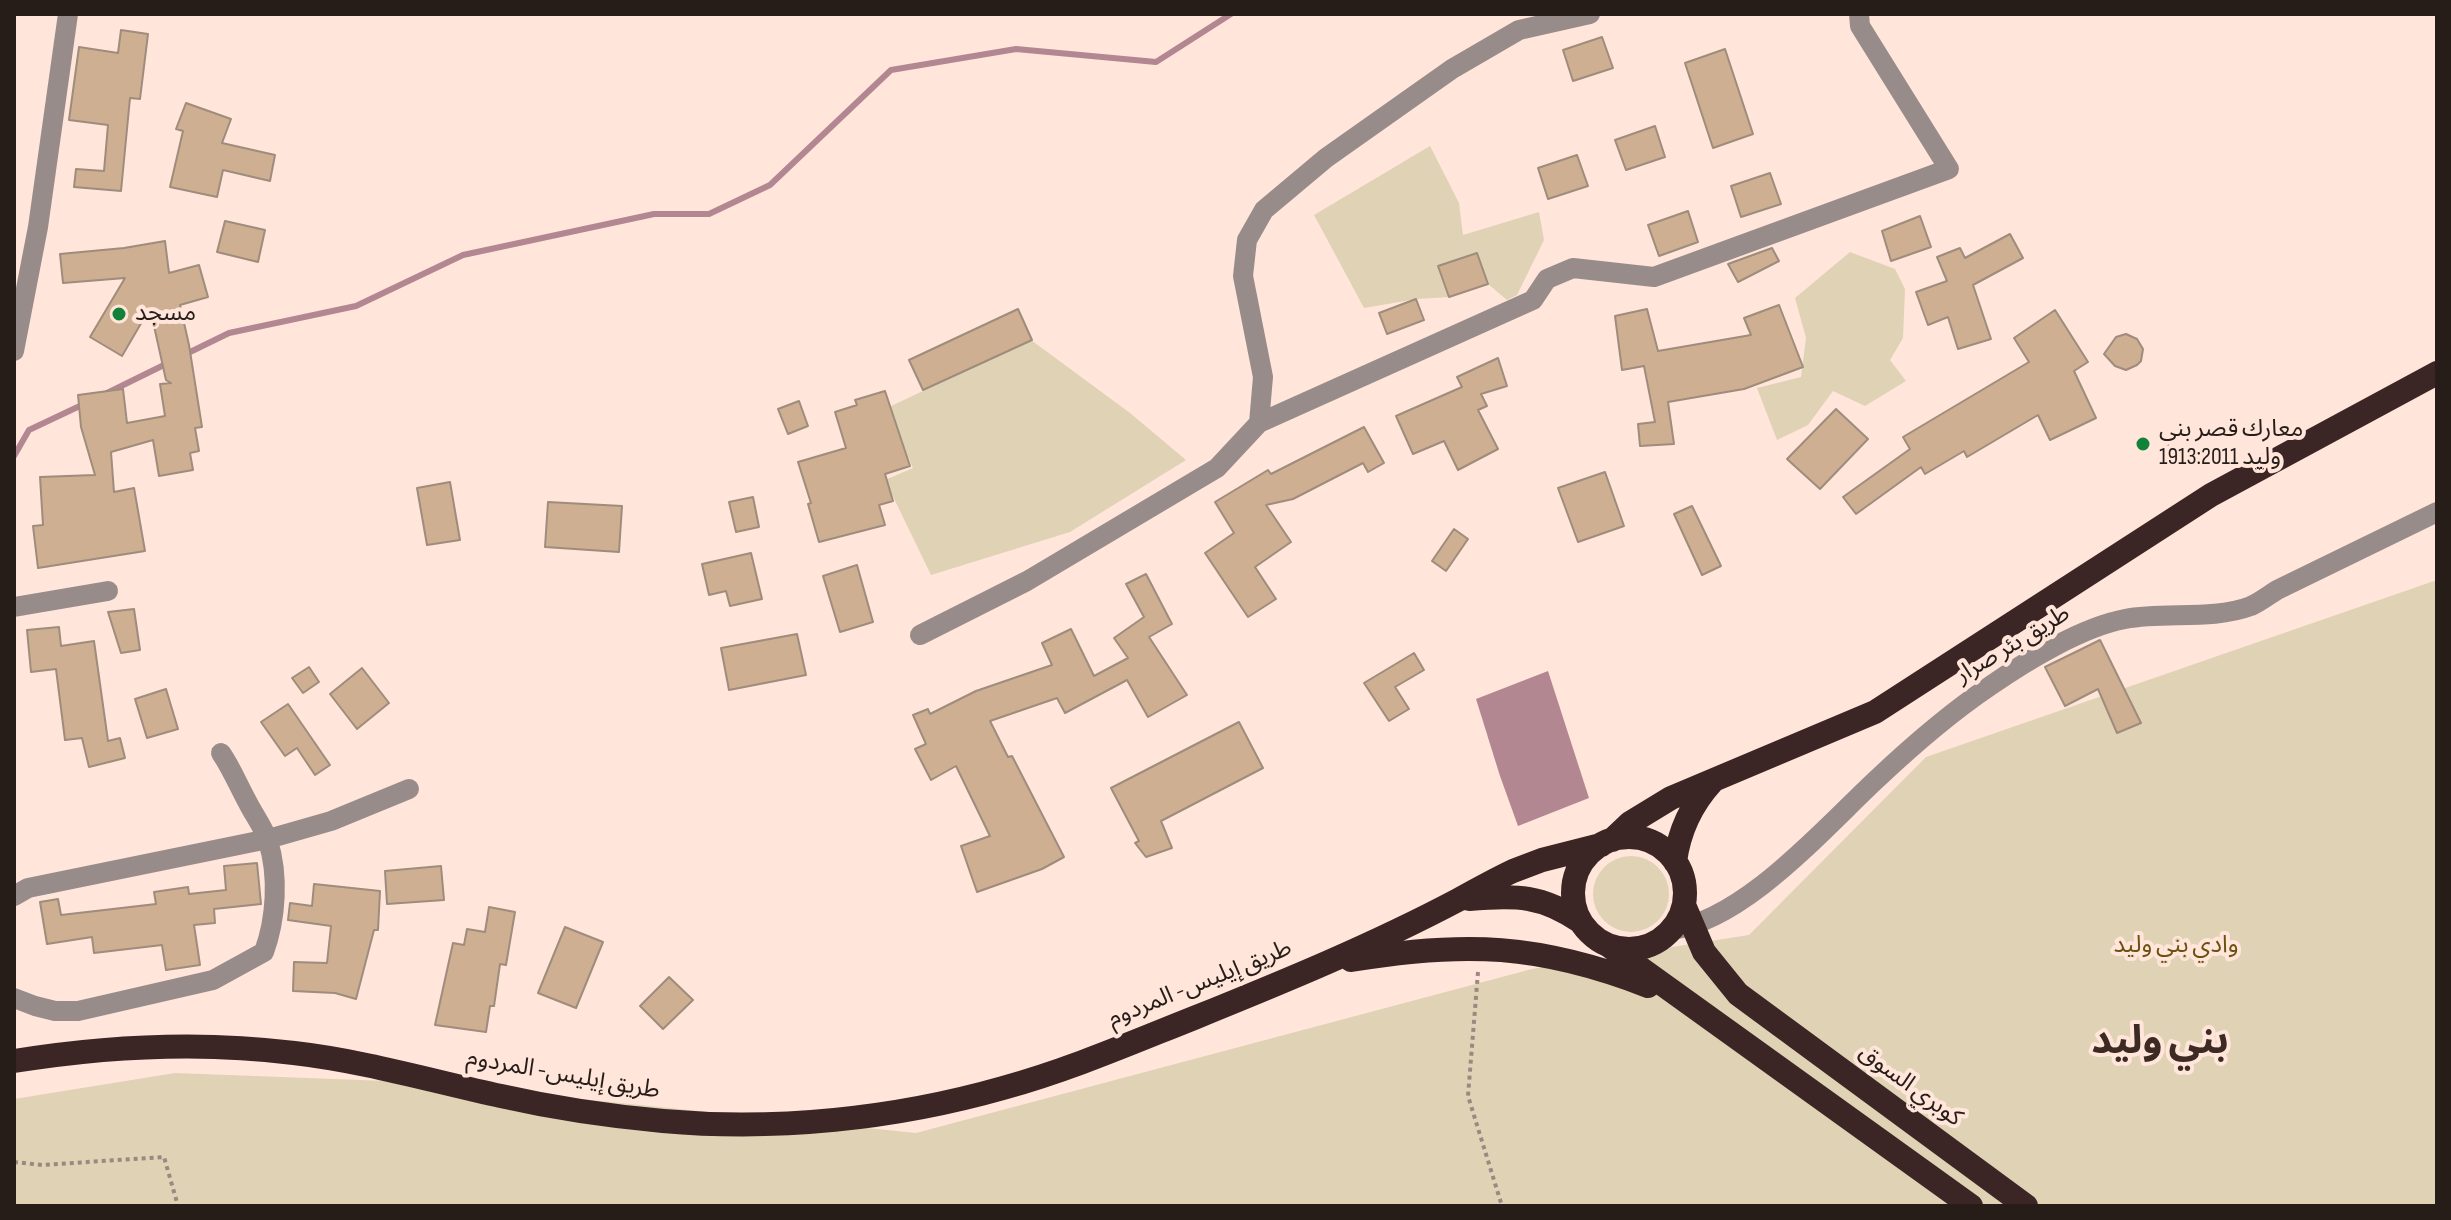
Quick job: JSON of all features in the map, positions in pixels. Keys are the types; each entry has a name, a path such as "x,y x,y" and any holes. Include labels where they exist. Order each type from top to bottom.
{"highway":[{"path":"1971,1206 1588,932 1575,906 1573,888 1578,871 1587,856 1660,804 1875,712 2211,495 2437,373"},
{"path":"1675,862 1687,818 1714,780"},
{"path":"1321,965 1527,865 1630,837 1647,841 1663,849 1675,862 1684,882 1682,921 1653,944 1630,949 1608,945"},
{"path":"1459,899 1508,895 1528,897 1547,902 1581,922"},
{"name":"كوبري السوق","path":"1682,921 1719,974 1738,994 2026,1206"},
{"path":"1321,965 1429,950 1508,949 1546,954 1618,974 1695,1007"},
{"name":"طريق إيليس- المردوم","path":"14,1061 106,1048 230,1047 359,1063 503,1097 584,1112 665,1121 733,1124 801,1122 882,1113 1002,1089 1066,1068 1321,965"}],"street":[{"path":"14,351 38,227 68,14"},
{"path":"1259,423 1263,377 1243,276 1247,240 1264,210 1326,158 1452,69 1519,30 1590,14"},
{"path":"920,635 1027,581 1217,468 1259,423 1533,300 1547,279 1573,268 1654,277 1949,169 1860,26 1859,14"},
{"name":"طريق بئر صرار","path":"1682,921 1736,905 1959,708 2043,654 2090,630 2124,619 2230,612 2254,605 2277,590 2437,512"},
{"path":"14,607 108,591"},
{"path":"14,998 45,1009 78,1011 213,980 264,952 274,925 273,867 268,839 221,753"},
{"path":"14,896 28,888 95,877 268,839 331,821 409,789"}],"path":[{"path":"1478,972 1468,1096 1502,1206"},
{"path":"14,1162 42,1165 164,1157 178,1206"}],"green space":[{"path":"1430,146 1459,203 1463,235 1539,212 1544,240 1517,295 1507,300 1488,284 1477,253 1438,267 1449,297 1364,308 1314,215"},
{"path":"1850,252 1895,269 1905,289 1903,338 1890,360 1906,381 1865,406 1833,391 1808,425 1777,440 1757,388 1801,377 1806,338 1795,298"},
{"path":"1031,340 1130,413 1186,460 1070,532 931,575 885,480 913,468 887,408"},
{"name":"وادي بني وليد","path":"2437,580 2437,1206 14,1206 14,1099 175,1073 413,1082 916,1133 1532,969 1749,935 1926,757"},
{"path":"1631,856 1646,859 1658,867 1666,879 1669,894 1666,909 1658,921 1646,929 1631,932 1616,929 1604,921 1596,909 1593,894 1596,879 1604,867 1616,859"}],"shaded area":[{"path":"1548,671 1589,798 1518,826 1476,699"}],"building":[{"path":"121,30 148,34 140,99 130,98 121,191 74,187 76,169 104,171 108,125 69,120 79,47 118,53"},
{"path":"1602,37 1613,68 1573,81 1563,50"},
{"path":"1725,49 1753,134 1713,148 1685,63"},
{"path":"186,103 231,119 222,143 275,155 270,181 223,170 217,197 170,187 183,131 176,129"},
{"path":"1655,126 1665,157 1626,170 1615,140"},
{"path":"1577,155 1588,186 1548,199 1538,168"},
{"path":"1770,173 1781,204 1741,217 1731,186"},
{"path":"1688,211 1698,242 1659,256 1648,225"},
{"path":"1920,216 1931,247 1891,261 1882,231"},
{"path":"225,221 265,230 258,262 217,252"},
{"path":"2010,234 2023,258 1973,285 1991,339 1958,349 1948,317 1928,325 1916,292 1947,281 1937,257 1960,248 1965,258"},
{"path":"165,241 169,273 199,265 208,297 180,305 202,427 195,428 199,451 190,453 193,470 159,476 153,440 111,452 114,492 134,488 145,551 38,568 33,526 43,525 40,477 95,475 81,427 78,395 123,389 127,423 165,416 160,384 171,383 166,380 150,308 122,356 90,337 125,278 63,283 60,254"},
{"path":"1772,248 1779,261 1738,282 1728,264"},
{"path":"1477,253 1488,284 1449,297 1438,266"},
{"path":"1416,299 1424,320 1387,334 1379,313"},
{"path":"1779,305 1803,367 1744,389 1668,402 1674,444 1640,446 1638,424 1655,422 1644,366 1622,370 1615,316 1647,309 1658,351 1751,335 1744,318"},
{"path":"1018,309 1032,340 923,390 909,360"},
{"path":"2055,310 2088,362 2074,371 2096,418 2050,440 2038,415 1967,457 1964,451 1925,474 1921,467 1856,514 1843,497 1910,449 1903,437 2029,362 2014,338"},
{"path":"2126,334 2137,339 2143,349 2141,361 2126,370 2115,366 2104,354 2116,337"},
{"path":"1498,358 1507,386 1481,394 1487,406 1478,410 1498,449 1458,470 1444,441 1413,454 1396,416 1462,387 1457,377"},
{"path":"885,391 910,466 885,474 893,501 879,505 885,525 819,542 798,462 846,448 835,412 857,405 855,400"},
{"path":"799,401 808,426 788,434 778,409"},
{"path":"1836,409 1868,439 1820,489 1787,459"},
{"path":"1364,427 1384,463 1368,472 1363,463 1293,499 1266,505 1291,542 1255,567 1276,599 1248,617 1205,553 1234,533 1215,502 1268,470 1271,474"},
{"path":"1605,472 1624,526 1578,542 1558,488"},
{"path":"450,482 460,540 427,545 417,488"},
{"path":"753,497 759,527 736,532 729,502"},
{"path":"548,502 622,506 619,552 545,547"},
{"path":"1692,506 1721,566 1702,575 1674,514"},
{"path":"1454,529 1468,539 1446,571 1432,561"},
{"path":"751,553 762,599 730,606 726,591 709,595 702,564"},
{"path":"857,565 873,622 840,632 823,576"},
{"path":"1146,574 1172,624 1149,637 1187,695 1148,717 1127,680 1065,713 1057,698 990,721 1008,757 1012,756 1064,857 1042,869 977,892 961,846 990,836 956,766 931,780 915,749 926,744 913,715 928,709 930,714 976,691 1052,665 1042,643 1071,629 1094,676 1128,658 1114,638 1144,617 1126,584"},
{"path":"134,609 140,650 121,653 108,612"},
{"path":"59,627 61,646 94,641 108,741 120,738 125,758 89,767 82,738 65,740 56,669 31,672 27,630"},
{"path":"797,634 806,675 729,690 721,648"},
{"path":"2100,640 2141,723 2117,733 2098,689 2065,706 2045,667"},
{"path":"1414,653 1424,670 1395,687 1409,709 1389,721 1364,683"},
{"path":"309,667 319,682 303,693 292,678"},
{"path":"362,668 389,703 357,729 330,694"},
{"path":"166,689 178,729 147,738 135,699"},
{"path":"288,704 330,765 315,775 297,748 285,756 261,722"},
{"path":"1239,722 1263,768 1161,821 1172,848 1146,857 1135,843 1139,841 1111,788"},
{"path":"257,863 261,904 214,909 215,923 194,925 200,965 166,970 162,945 94,953 92,937 47,944 40,902 58,899 61,915 156,904 154,892 188,887 189,894 226,890 224,866"},
{"path":"441,866 444,900 387,904 385,871"},
{"path":"314,884 380,891 378,930 374,930 356,999 335,993 293,991 294,962 327,963 331,926 288,920 290,903 312,906"},
{"path":"489,907 515,912 506,965 500,964 494,1006 490,1006 486,1032 435,1025 453,943 464,945 467,929 485,932"},
{"path":"565,927 603,942 576,1008 538,993"},
{"path":"669,977 693,1000 663,1029 640,1006"}],"waterway":[{"path":"184,355 229,333 356,306 463,255 654,214 709,214 770,185 891,70 1016,49 1156,62 1231,14"},
{"path":"105,394 170,362"},
{"path":"14,456 29,430 84,404"}],"place":[{"name":"مسجد","path":"119,314"},
{"name":"معارك قصر بني وليد 1913:2011","path":"2143,444"}],"district":[{"name":"بني وليد","path":"2160,1043"}]}
